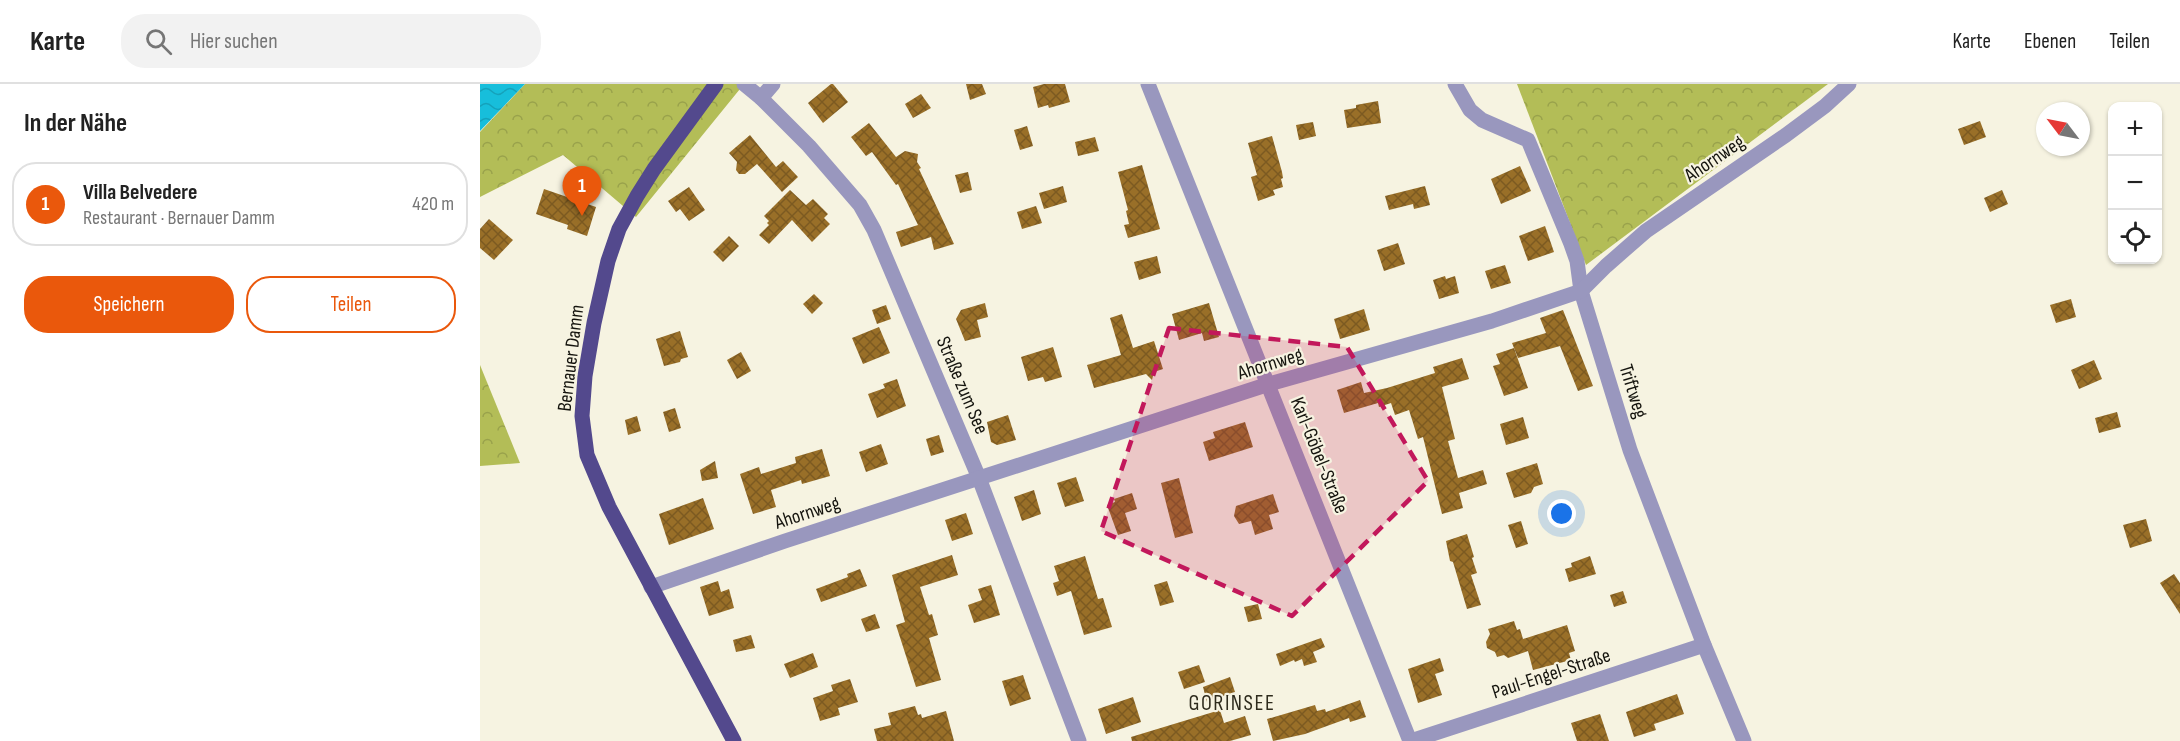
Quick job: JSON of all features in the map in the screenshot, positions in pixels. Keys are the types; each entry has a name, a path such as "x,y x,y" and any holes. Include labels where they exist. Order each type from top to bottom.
{"main road":[{"name":"Bernauer Damm","path":"716,84 654,169 622,222 608,261 600,294 585,376 582,416 587,455 616,523 734,741"}],"street":[{"name":"Straße zum See","path":"744,84 808,146 860,205 874,230 979,478 1079,741"},
{"path":"761,98 773,84"},
{"name":"Karl-Göbel-Straße","path":"1148,84 1410,741"},
{"name":"Triftweg","path":"1455,84 1470,110 1482,120 1528,140 1577,261 1581,291 1630,450 1704,645 1744,741"},
{"name":"Ahornweg","path":"651,587 785,541 1269,384 1492,321 1581,291 1646,231 1786,135 1825,106 1849,84"},
{"name":"Paul-Engel-Straße","path":"1410,741 1704,645"}],"highlighted area":[{"path":"1169,328 1347,347 1428,481 1292,616 1101,531"}],"green space":[{"path":"525,84 744,84 636,217 563,155 480,197 480,132"},
{"path":"1517,84 1828,84 1586,265"},
{"path":"480,365 520,463 480,466"}],"water":[{"path":"480,84 525,84 480,131"}],"building":[{"path":"831,84 848,102 823,123 808,103"},
{"path":"966,84 982,84 986,94 970,100"},
{"path":"1044,84 1065,84 1070,102 1049,108 1048,105 1038,108 1033,87"},
{"path":"921,94 931,108 913,118 905,104"},
{"path":"1378,101 1381,123 1347,128 1344,110"},
{"path":"1980,121 1986,137 1964,145 1958,129"},
{"path":"1313,122 1316,136 1299,140 1296,125"},
{"path":"869,123 896,157 905,151 918,154 917,162 921,168 919,169 954,244 934,250 931,237 901,247 896,232 918,225 898,184 896,185 872,152 866,156 851,137"},
{"path":"1027,126 1033,146 1020,150 1014,130"},
{"path":"750,135 776,167 783,161 798,177 782,192 757,164 745,174 739,174 736,170 737,162 729,153"},
{"path":"1272,136 1282,172 1283,187 1273,190 1275,195 1258,201 1251,177 1257,175 1248,143"},
{"path":"1095,137 1099,151 1078,156 1075,142"},
{"path":"1142,165 1160,229 1128,238 1124,225 1129,224 1126,211 1128,210 1118,172"},
{"path":"1520,166 1531,191 1501,204 1491,179"},
{"path":"968,172 972,190 960,193 955,175"},
{"path":"1063,186 1067,202 1044,209 1039,193"},
{"path":"1425,186 1430,205 1414,209 1413,204 1389,210 1385,196"},
{"path":"689,187 705,210 689,221 680,209 676,212 668,201"},
{"path":"544,189 596,207 587,236 567,229 568,225 536,214"},
{"path":"790,190 806,205 813,199 828,214 824,218 830,224 812,242 792,220 769,244 759,235 769,225 767,223 769,221 764,216"},
{"path":"2002,190 2008,204 1990,212 1984,198"},
{"path":"1036,206 1042,223 1022,229 1017,212"},
{"path":"489,219 513,240 494,260 480,248 480,229"},
{"path":"1545,226 1554,252 1528,261 1519,236"},
{"path":"729,236 739,246 723,262 713,252"},
{"path":"1398,243 1405,264 1384,271 1377,250"},
{"path":"1157,256 1161,273 1139,280 1134,262"},
{"path":"1505,265 1511,283 1491,289 1485,271"},
{"path":"1445,276 1446,279 1455,276 1459,293 1439,299 1433,280"},
{"path":"814,294 823,303 812,314 803,304"},
{"path":"2071,299 2076,317 2056,323 2050,305"},
{"path":"985,303 988,317 977,320 981,337 965,341 956,319 961,310"},
{"path":"1209,303 1219,337 1204,341 1202,333 1179,340 1172,314"},
{"path":"886,305 891,319 877,324 872,310"},
{"path":"1364,309 1370,330 1340,339 1334,319"},
{"path":"1563,310 1593,386 1578,391 1560,346 1518,358 1512,343 1546,333 1540,318"},
{"path":"1122,314 1133,348 1154,341 1163,369 1154,372 1152,380 1146,374 1094,388 1087,365 1121,355 1110,318"},
{"path":"879,327 890,353 863,364 852,338"},
{"path":"680,331 688,357 681,359 680,362 664,366 656,339"},
{"path":"1053,347 1062,377 1045,382 1043,377 1028,381 1021,357"},
{"path":"1514,348 1528,388 1504,396 1493,366 1500,364 1496,354"},
{"path":"741,352 751,371 737,379 727,360"},
{"path":"1462,358 1469,379 1442,387 1455,439 1448,441 1458,478 1483,470 1487,484 1459,493 1463,508 1442,514 1423,437 1418,439 1409,410 1395,415 1391,403 1379,407 1378,403 1344,413 1337,390 1361,382 1364,393 1387,388 1435,373 1433,367"},
{"path":"2094,360 2102,379 2079,389 2071,370"},
{"path":"897,379 906,406 877,418 868,394 885,388 883,384"},
{"path":"675,408 681,428 669,432 663,412"},
{"path":"2117,412 2121,427 2099,433 2095,418"},
{"path":"1008,415 1016,440 997,445 991,442 987,422"},
{"path":"637,416 641,431 628,435 625,420"},
{"path":"1523,417 1529,438 1506,445 1500,424"},
{"path":"1245,422 1253,447 1209,461 1203,442 1215,438 1213,432"},
{"path":"939,435 944,452 931,456 926,439"},
{"path":"881,444 888,464 866,472 859,452"},
{"path":"822,449 830,476 802,484 801,480 771,490 776,507 753,514 740,474 759,467 761,474 796,463 795,457"},
{"path":"715,461 718,478 702,481 700,470"},
{"path":"1537,463 1543,484 1534,487 1531,493 1514,498 1506,473"},
{"path":"1076,477 1084,501 1065,507 1057,483"},
{"path":"1179,478 1193,533 1175,538 1161,483"},
{"path":"1034,490 1041,514 1022,521 1014,497"},
{"path":"1132,493 1137,509 1125,513 1131,531 1118,535 1107,505 1115,502 1114,499"},
{"path":"1273,494 1279,512 1269,515 1273,529 1255,535 1251,521 1239,524 1234,516 1236,506"},
{"path":"703,498 714,529 669,545 659,514"},
{"path":"966,513 973,534 952,541 945,520"},
{"path":"2146,519 2152,541 2130,548 2123,525"},
{"path":"1521,521 1528,544 1516,548 1508,525"},
{"path":"1467,534 1477,573 1471,575 1481,605 1467,609 1453,562 1450,561 1446,541"},
{"path":"952,555 958,575 920,587 938,635 929,638 941,680 916,687 896,625 905,622 892,575"},
{"path":"1085,556 1098,599 1103,598 1112,627 1084,635 1071,591 1057,596 1053,583 1059,581 1054,566"},
{"path":"1590,556 1596,574 1569,582 1565,569 1572,567 1571,563"},
{"path":"860,569 867,586 821,602 816,589 848,577 847,574"},
{"path":"2174,574 2180,583 2180,614 2160,583"},
{"path":"718,581 721,592 729,589 734,608 709,616 700,587"},
{"path":"1167,581 1174,602 1160,606 1154,585"},
{"path":"991,585 1000,615 974,623 968,605 982,600 978,589"},
{"path":"1623,591 1627,603 1614,607 1610,595"},
{"path":"1258,604 1262,619 1248,622 1244,607"},
{"path":"875,614 880,628 866,632 861,619"},
{"path":"1514,621 1523,639 1567,625 1575,651 1569,653 1571,660 1533,670 1528,651 1508,658 1504,655 1497,657 1495,652 1487,648 1486,642 1490,634 1488,629"},
{"path":"751,635 755,648 736,652 733,640"},
{"path":"1321,638 1325,647 1313,652 1317,662 1304,666 1302,659 1280,666 1276,654"},
{"path":"813,653 818,667 790,678 784,664"},
{"path":"1440,658 1444,671 1435,674 1442,695 1418,703 1408,669"},
{"path":"1199,665 1205,682 1184,689 1178,672"},
{"path":"1023,675 1031,699 1010,706 1002,681"},
{"path":"1230,677 1235,692 1207,702 1203,687"},
{"path":"850,679 858,702 838,708 840,715 820,721 813,698 833,691 831,685"},
{"path":"1677,694 1684,714 1654,724 1656,730 1634,737 1626,712"},
{"path":"1133,697 1141,722 1106,734 1098,709"},
{"path":"1360,700 1366,717 1350,722 1349,718 1305,734 1273,741 1267,719 1315,705 1317,711 1325,709 1326,712"},
{"path":"915,706 918,715 921,714 922,718 946,711 954,741 877,741 874,729 891,725 888,713"},
{"path":"1220,710 1224,723 1245,716 1251,735 1230,741 1132,741 1131,737"},
{"path":"1600,714 1609,741 1577,741 1571,723"}],"place":[{"name":"Villa Belvedere","path":"582,216"}],"district":[{"name":"GORINSEE","path":"1232,702"}]}
